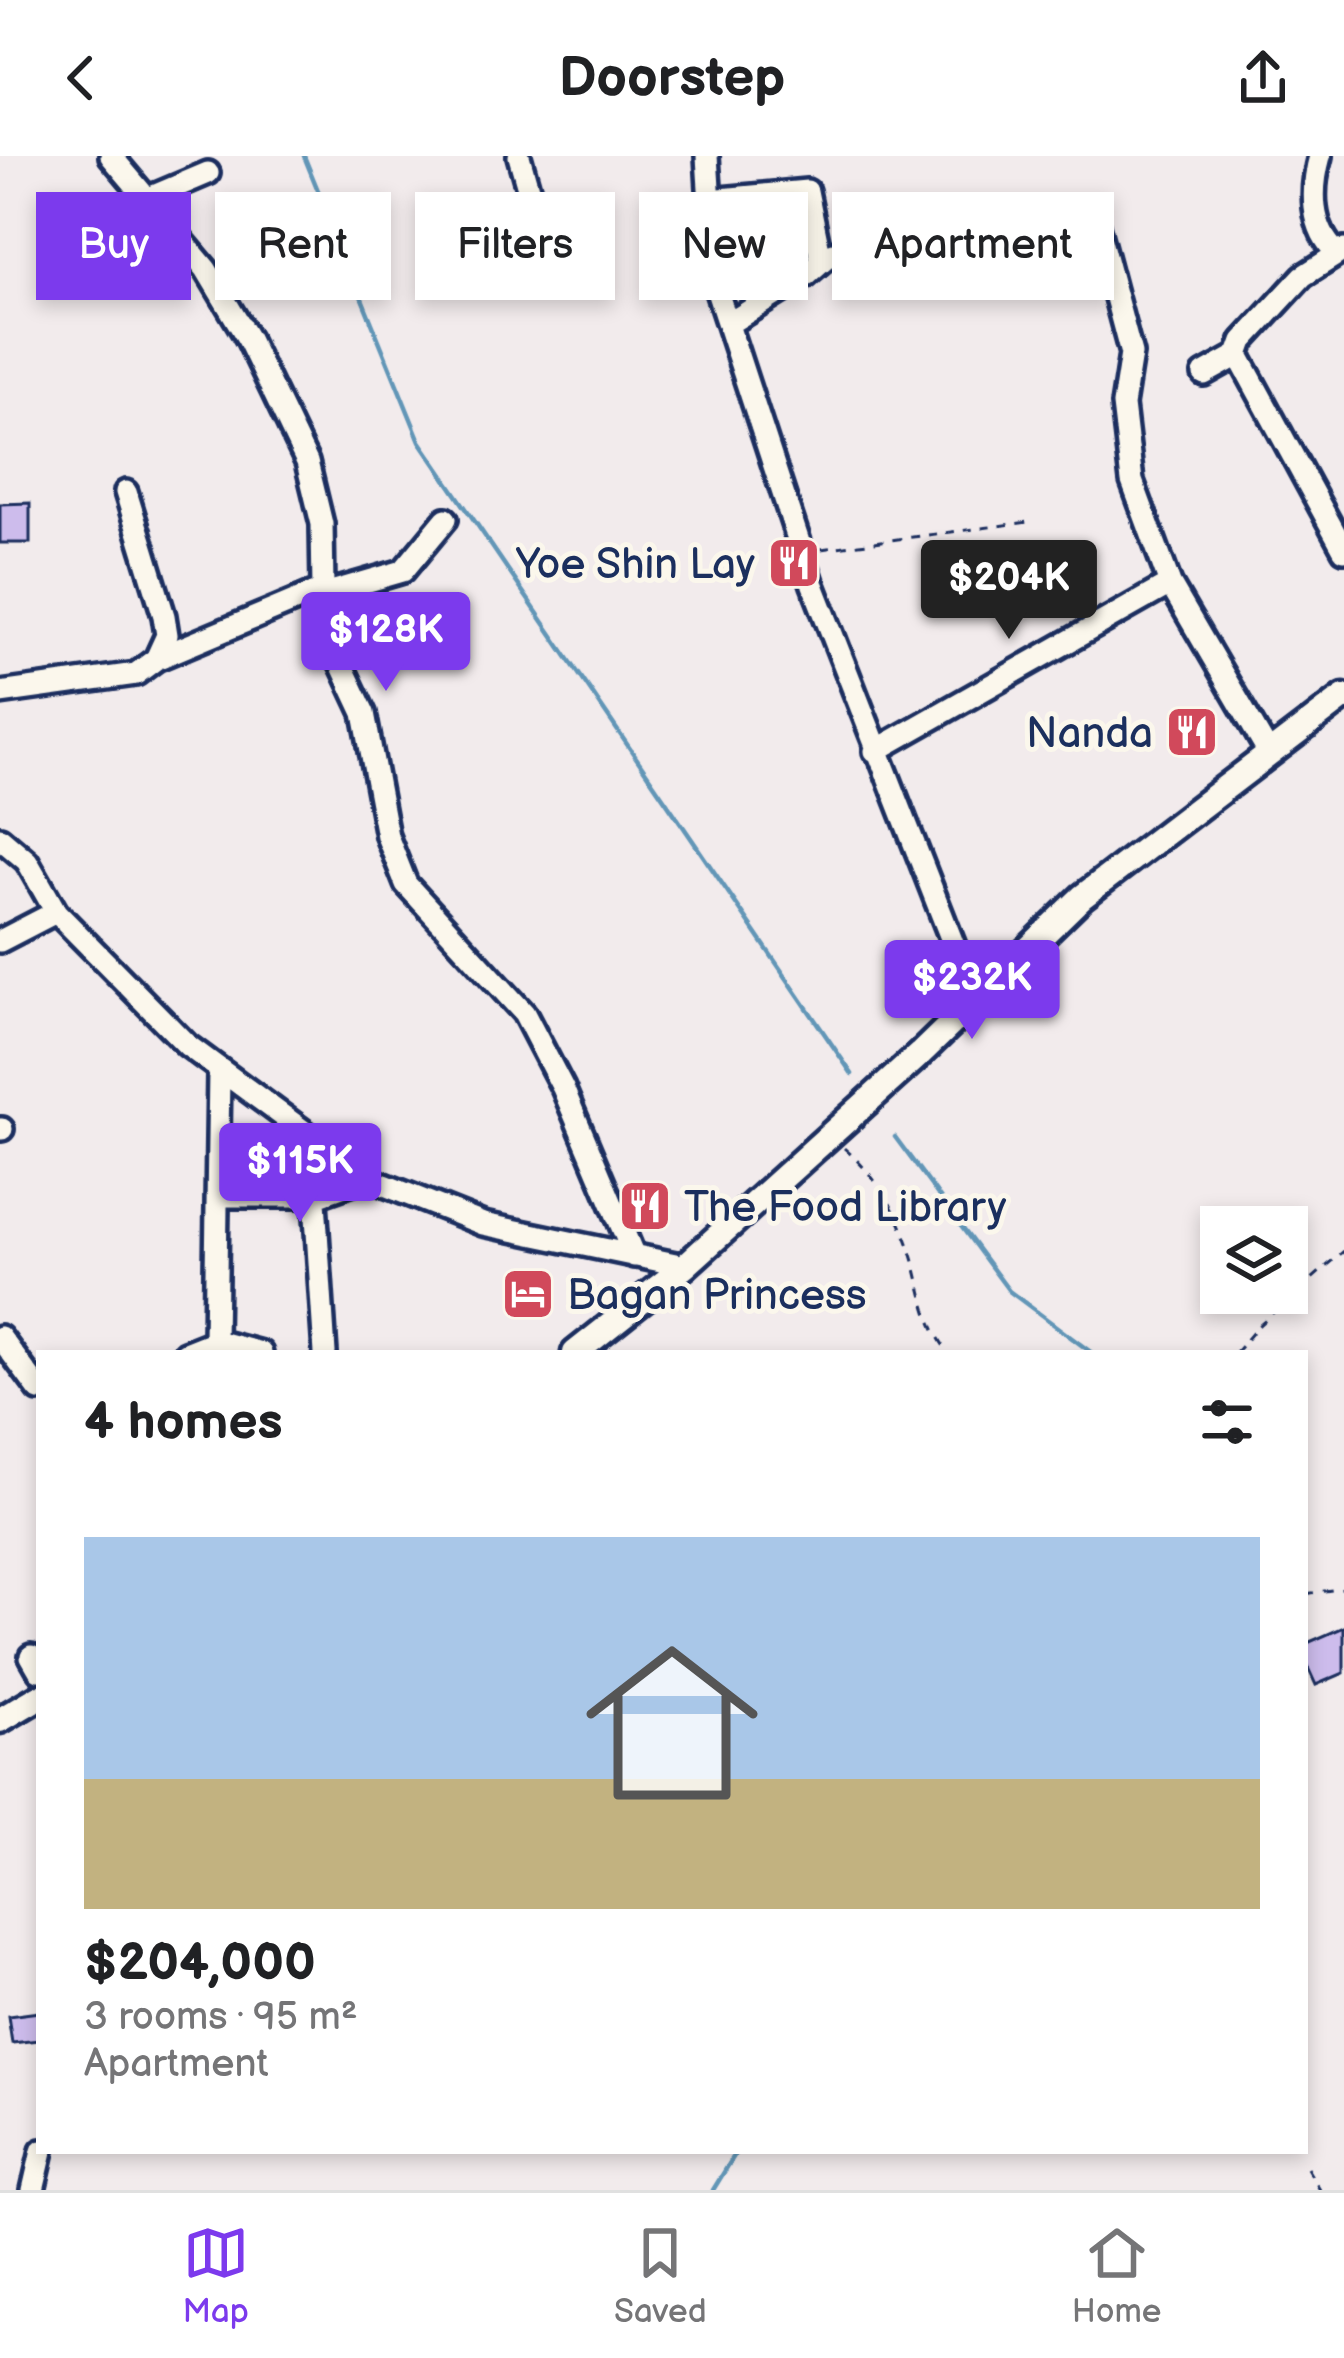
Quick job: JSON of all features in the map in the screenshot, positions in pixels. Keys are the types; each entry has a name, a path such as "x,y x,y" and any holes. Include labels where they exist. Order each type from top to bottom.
{"main road":[{"path":"579,1350 685,1266 1082,897 1344,697"},
{"path":"0,1720 36,1699"}],"street":[{"path":"111,156 144,192"},
{"path":"519,156 529,192"},
{"path":"707,156 709,192"},
{"path":"1204,374 1238,355 1243,341 1278,301 1340,251 1327,243 1314,209 1320,156"},
{"path":"163,192 208,172"},
{"path":"808,196 821,260"},
{"path":"191,254 216,287 307,462 322,524 323,591 334,649 364,713 387,836 406,884 524,1013 563,1088 634,1256"},
{"path":"728,324 832,256"},
{"path":"1114,292 1130,354 1123,394 1127,460 1170,584 1268,752"},
{"path":"721,300 801,550 974,997"},
{"path":"1238,355 1344,550"},
{"path":"126,492 164,616 167,635 156,658"},
{"path":"0,693 136,674 156,658 323,591 403,571 446,519"},
{"path":"875,751 1170,584"},
{"path":"0,838 27,861 56,912 219,1072 368,1178 483,1224 685,1266"},
{"path":"0,940 56,912"},
{"path":"215,1341 219,1072"},
{"path":"311,1140 326,1350"},
{"path":"219,1196 316,1196 368,1178"},
{"path":"0,1337 36,1386"},
{"path":"192,1350 215,1341 244,1350"},
{"path":"33,2190 41,2154"}],"path":[{"path":"801,550 1028,522"},
{"path":"830,1135 870,1171 896,1210 914,1262 921,1304 947,1350"},
{"path":"1238,1350 1260,1324 1344,1251"},
{"path":"1308,1594 1344,1588"},
{"path":"1307,2168 1321,2190"}],"building":[{"path":"30,503 30,543 0,543 0,504"},
{"path":"1344,1627 1344,1673 1316,1685 1308,1668 1308,1643"},
{"path":"36,2012 36,2040 12,2043 8,2016"}],"waterway":[{"path":"304,156 420,441 852,1074"},
{"path":"895,1137 1009,1291 1088,1350"},
{"path":"713,2190 735,2154"}],"place":[{"name":"Yoe Shin Lay","path":"794,563"},
{"name":"Nanda","path":"1192,732"},
{"name":"The Food Library","path":"645,1206"},
{"name":"Bagan Princess","path":"528,1294"}]}
